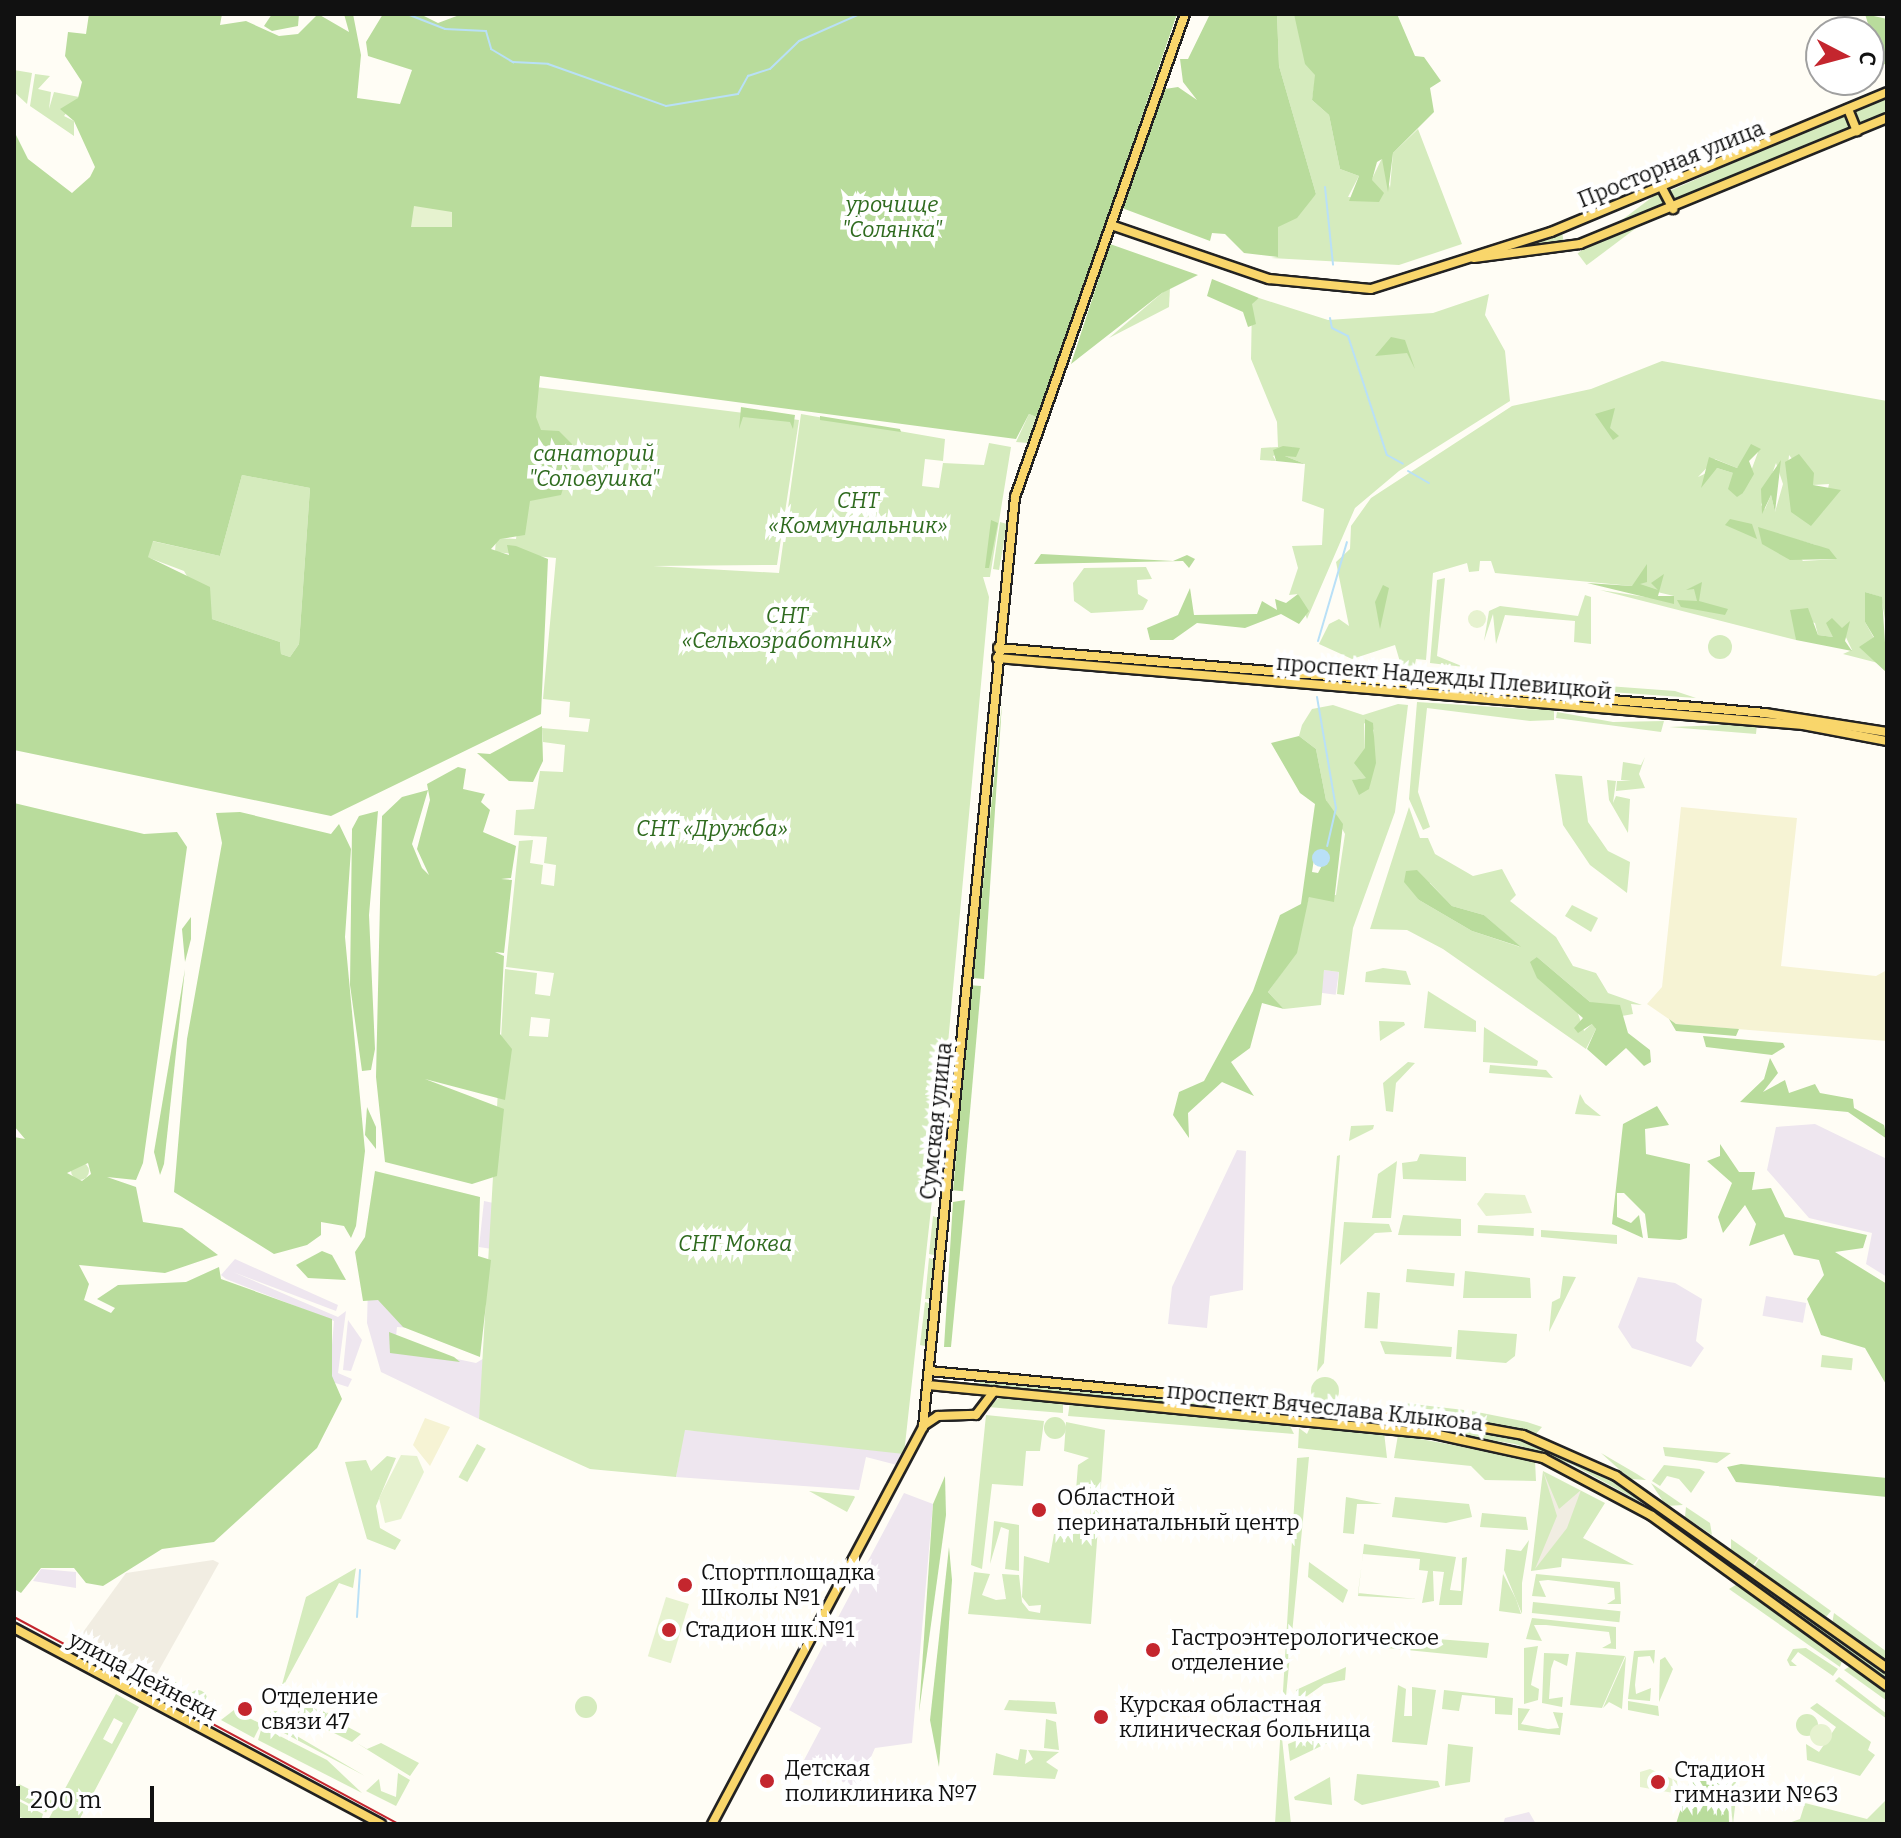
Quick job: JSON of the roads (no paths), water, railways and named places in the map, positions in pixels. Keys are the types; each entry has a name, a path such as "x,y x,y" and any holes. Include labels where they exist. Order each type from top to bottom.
{"main road":[{"name":"Сумская улица","path":"712,1824 923,1427 1015,497 1185,14"},
{"name":"Просторная улица","path":"1111,225 1313,288 1387,286 1493,251 1662,188 1887,92"},
{"path":"1848,109 1857,131"},
{"name":"Просторная улица","path":"1493,251 1570,247 1673,209 1887,118"},
{"path":"1662,188 1673,209"},
{"name":"проспект Надежды Плевицкой","path":"998,653 1765,713 1887,732"},
{"name":"проспект Надежды Плевицкой","path":"998,653 1815,726 1887,741"},
{"name":"проспект Вячеслава Клыкова","path":"929,1371 1314,1408 1514,1432 1596,1465 1659,1504 1887,1668"},
{"path":"983,1376 977,1382 983,1390"},
{"name":"проспект Вячеслава Клыкова","path":"928,1385 1312,1421 1514,1449 1572,1470 1652,1516 1887,1686"},
{"path":"923,1427 938,1416 976,1415 994,1391"},
{"path":"1288,1419 1295,1413 1289,1406"},
{"path":"1312,1421 1307,1412 1314,1408"},
{"path":"1652,1516 1661,1514 1659,1504"},
{"path":"1666,1526 1665,1515 1674,1515"},
{"name":"улица Дейнеки","path":"14,1628 381,1824"}],"water":[{"path":"1317,849 1325,849 1330,858 1328,865 1317,867 1312,862 1312,854"}],"waterway":[{"path":"407,14 445,29 486,31 491,49 513,62 548,64 666,106 738,94 748,76 770,69 799,41 860,14"},
{"path":"1325,187 1333,265"},
{"path":"1330,318 1332,328 1348,336 1387,455 1403,464"},
{"path":"1408,471 1429,483"},
{"path":"1318,641 1347,542"},
{"path":"1317,697 1336,808 1327,846"},
{"path":"357,1617 360,1570"}],"tram line":[{"path":"14,1617 399,1824"}],"place":[{"name":"Областной перинатальный центр","path":"1039,1510"},
{"name":"Спортплощадка Школы №1","path":"685,1585"},
{"name":"Стадион шк.№1","path":"669,1630"},
{"name":"Гастроэнтерологическое отделение","path":"1153,1650"},
{"name":"Отделение связи 47","path":"245,1709"},
{"name":"Курская областная клиническая больница","path":"1101,1717"},
{"name":"Детская поликлиника №7","path":"767,1781"},
{"name":"Стадион гимназии №63","path":"1658,1782"}],"park label":[{"name":"урочище \"Солянка\"","path":"892,216"},
{"name":"cанаторий \"Соловушка\"","path":"594,466"},
{"name":"СНТ «Коммунальник»","path":"858,512"},
{"name":"СНТ «Сельхозработник»","path":"787,628"},
{"name":"СНТ «Дружба»","path":"712,829"},
{"name":"СНТ Моква","path":"735,1244"}]}
